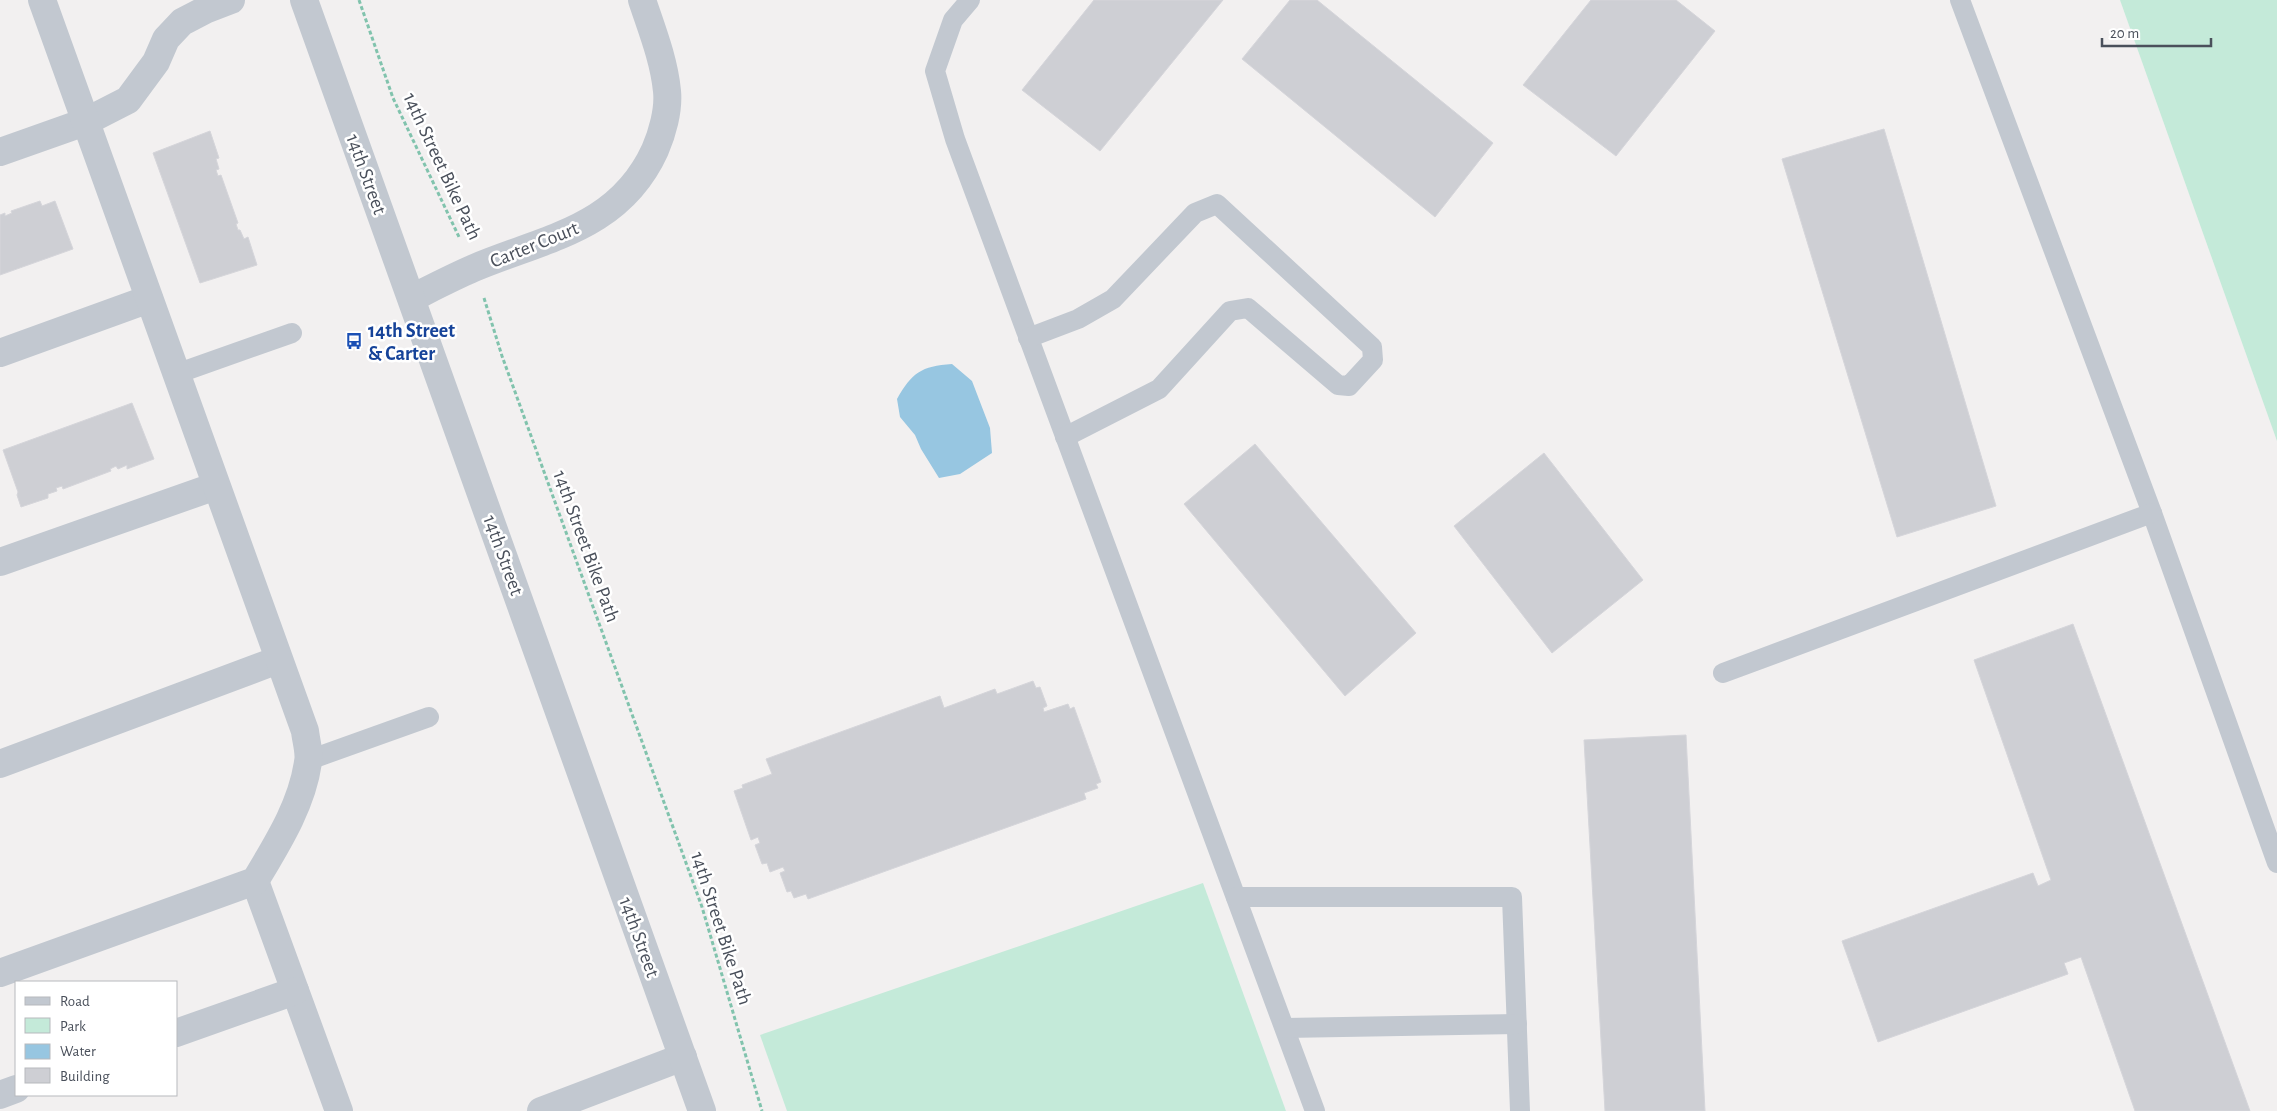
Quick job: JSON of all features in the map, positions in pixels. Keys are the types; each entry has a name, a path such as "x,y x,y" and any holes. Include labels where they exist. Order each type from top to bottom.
{"street":[{"path":"0,973 255,881 277,844 297,803 309,760 305,732 42,0"},
{"path":"0,152 85,122 128,100 156,62 166,39 182,22 205,10 231,0"},
{"name":"14th Street","path":"304,0 702,1111"},
{"name":"Carter Court","path":"412,298 474,268 564,236 624,197 646,168 661,136 667,93 659,52 642,0"},
{"path":"0,353 149,298"},
{"path":"0,562 216,486"},
{"path":"0,764 278,660"},
{"path":"255,881 339,1111"},
{"path":"178,1032 295,991"},
{"path":"541,1111 683,1057"},
{"path":"0,1095 15,1089"}],"lane":[{"path":"970,0 953,20 935,71 955,139 1316,1111"},
{"path":"1960,0 2152,513 2277,863"},
{"path":"1028,338 1078,319 1113,299 1195,213 1217,204 1372,347 1373,360 1349,386 1338,385 1248,308 1230,311 1159,388 1128,407 1065,437"},
{"path":"176,374 292,333"},
{"path":"1723,673 2152,513"},
{"path":"309,760 429,717"},
{"path":"1236,897 1512,897 1520,1111"},
{"path":"1284,1028 1517,1024"}],"path":[{"name":"14th Street Bike Path","path":"359,0 393,98 474,268 502,356 702,907 762,1111"}],"green space":[{"path":"2120,0 2277,0 2277,441"},
{"path":"1203,883 1286,1111 787,1111 760,1035"}],"water":[{"path":"952,364 972,381 990,428 992,453 960,474 939,478 921,449 915,435 900,417 897,399 918,372 932,367"}],"building":[{"path":"1094,0 1223,0 1100,151 1022,90"},
{"path":"1290,0 1317,0 1493,143 1435,217 1242,59"},
{"path":"1591,0 1676,0 1715,31 1616,156 1523,85"},
{"path":"1884,129 1996,506 1897,537 1782,159"},
{"path":"210,131 219,158 216,159 219,169 216,170 218,176 221,175 238,223 236,224 238,230 240,230 244,239 248,237 257,265 200,283 153,153"},
{"path":"40,201 42,206 55,201 73,249 0,275 0,215 5,213 5,216 12,213 11,211"},
{"path":"132,403 154,459 127,469 127,465 118,469 116,466 110,469 111,471 63,489 62,486 56,488 57,491 48,494 48,498 21,507 17,495 18,492 3,450"},
{"path":"1255,444 1416,633 1345,696 1184,504"},
{"path":"1544,453 1643,580 1552,653 1454,526"},
{"path":"2073,624 2250,1111 2135,1111 2081,957 2064,963 2068,974 1878,1042 1842,941 2033,873 2038,886 2051,880 1974,660"},
{"path":"1033,681 1036,688 1040,687 1047,706 1043,708 1044,712 1068,704 1070,709 1074,707 1101,782 1096,784 1098,788 1084,793 1086,799 808,899 806,894 794,898 791,891 787,892 780,873 785,871 783,867 770,872 767,863 762,864 755,845 760,843 758,837 751,840 734,791 743,788 742,785 772,774 766,759 940,696 944,708 995,689 997,694"},
{"path":"1686,735 1705,1111 1605,1111 1584,740"}],"place":[{"name":"14th Street & Carter","path":"354,341"}]}
